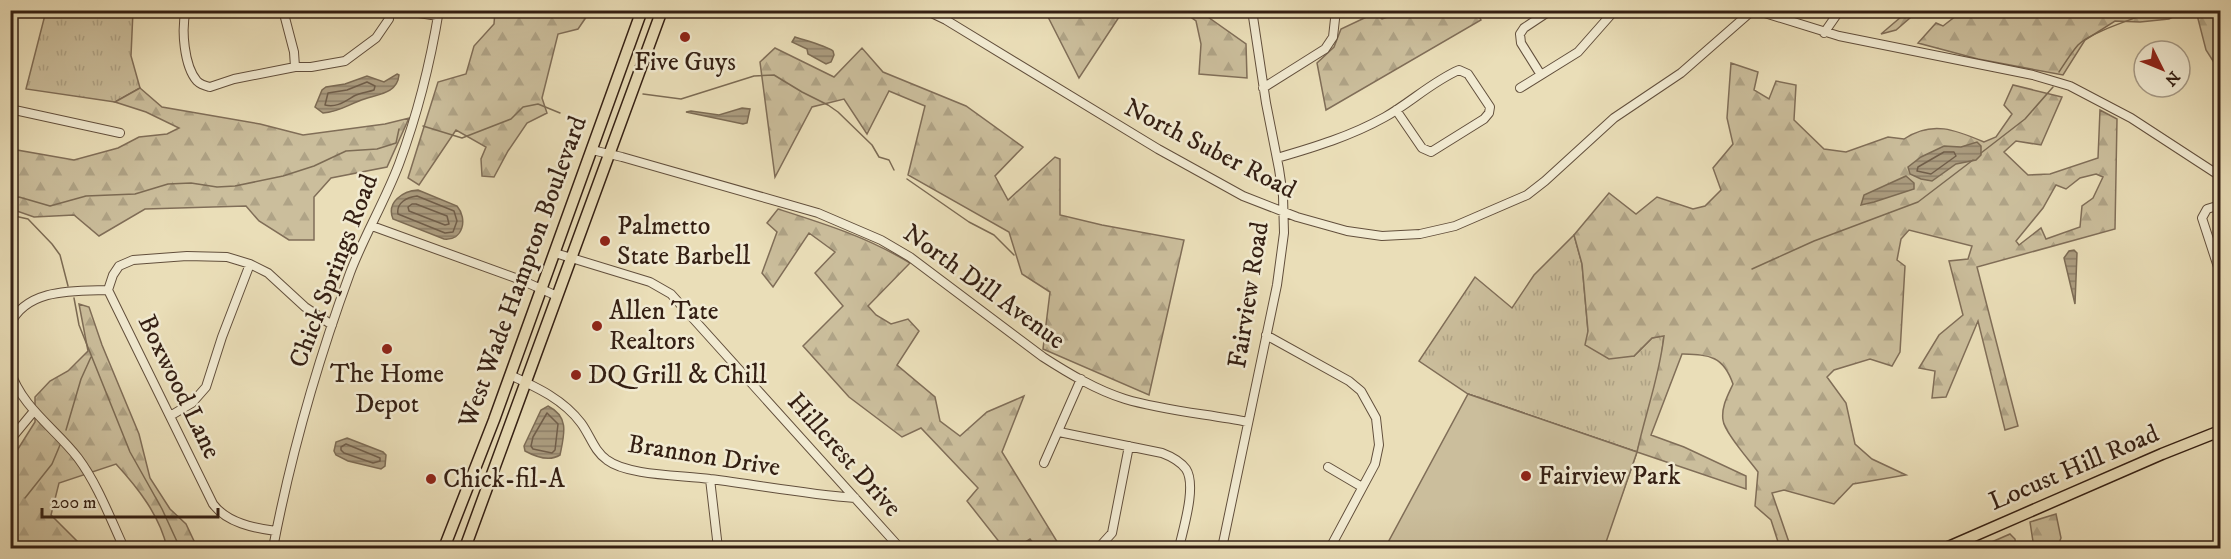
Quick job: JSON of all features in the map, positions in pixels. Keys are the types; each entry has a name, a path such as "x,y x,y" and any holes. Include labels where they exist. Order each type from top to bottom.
{"main road":[{"name":"West Wade Hampton Boulevard","path":"444,549 555,254 642,10"},
{"name":"West Wade Hampton Boulevard","path":"465,549 662,10"},
{"name":"Locust Hill Road","path":"1946,549 2162,454 2220,431"}],"street":[{"path":"186,10 183,39 192,71 197,81 210,87 234,79 295,67 311,67 345,61 376,38 394,11 438,13"},
{"path":"283,10 294,52 295,67"},
{"name":"North Suber Road","path":"926,10 1178,161 1243,196 1283,213 1347,231 1382,236 1432,232 1476,218 1516,201 1536,188 1614,118 1681,73 1754,10"},
{"name":"Fairview Road","path":"1222,549 1281,262 1283,213 1277,158 1263,88 1252,10"},
{"path":"1263,88 1325,50 1333,37 1336,10"},
{"path":"1541,75 1521,44 1520,34 1524,28 1551,10"},
{"path":"1754,10 1824,33 2033,75 2070,86 2123,113 2220,176"},
{"path":"1824,33 1840,10"},
{"path":"1520,88 1581,49 1610,12"},
{"name":"Chick Springs Road","path":"273,549 290,463 319,361 352,269 398,165 418,111 438,13"},
{"path":"1277,158 1340,138 1396,110 1459,70 1468,74 1490,107 1484,119 1431,152 1422,148 1396,110"},
{"path":"10,109 120,133"},
{"name":"North Dill Avenue","path":"592,150 804,209 881,240 910,257 1043,357 1081,379 1141,404 1248,422"},
{"path":"2220,205 2206,209 2202,218 2220,273"},
{"path":"372,226 557,296"},
{"name":"Hillcrest Drive","path":"555,254 650,282 671,294 900,549"},
{"path":"10,325 17,312 35,298 108,290 119,266 133,260 222,256 250,264 271,275 305,307 332,325"},
{"path":"170,416 192,403 206,387 222,336 250,264"},
{"name":"Boxwood Lane","path":"108,290 217,510 237,522 276,531"},
{"path":"1266,335 1350,381 1365,396 1376,418 1379,445 1375,464 1330,549"},
{"path":"10,370 17,387 34,411 69,447 86,469 124,549"},
{"name":"Brannon Drive","path":"510,375 542,390 570,410 583,426 598,452 612,463 661,474 855,498"},
{"path":"1044,462 1081,379"},
{"path":"10,440 34,411"},
{"path":"1059,432 1172,457 1186,469 1190,480 1190,492 1179,549"},
{"path":"1102,544 1109,539 1112,533 1129,446"},
{"path":"1328,467 1362,487"},
{"path":"711,479 718,549"}],"green space":[{"path":"46,11 133,11 131,56 140,88 115,102 26,89"},
{"path":"495,11 618,11 617,17 589,13 578,29 558,34 542,98 547,113 527,123 494,177 482,176 481,159 486,147 456,130 419,185 408,178 438,82 466,74 474,46 494,24"},
{"path":"1045,11 1123,11 1079,78"},
{"path":"1182,11 1203,11 1246,44 1247,78 1199,74 1201,44 1196,21"},
{"path":"1396,11 1476,11 1481,20 1326,110 1317,63 1334,47 1341,29 1375,13 1382,19 1394,15"},
{"path":"1908,11 1918,11 1896,30 1881,34"},
{"path":"1954,11 2184,11 2169,19 2140,22 2115,21 2085,40 2063,75 1978,59 1918,43 1936,23 1943,26 1957,15"},
{"path":"2196,11 2220,11 2216,46 2220,53 2220,72 2206,50"},
{"path":"775,48 834,77 862,48 883,72 966,106 1023,147 995,176 1008,200 1055,157 1060,159 1060,215 1184,240 1149,395 1043,349 1050,292 1022,274 1009,232 908,175 925,106 889,91 867,134 844,99 812,107 775,177 760,62"},
{"path":"1731,63 1758,72 1754,90 1769,99 1776,81 1796,85 1794,120 1824,149 1846,152 1888,137 1904,139 1914,133 1934,128 1954,131 1984,142 1996,137 2012,114 2004,105 2013,85 2062,97 2041,145 2016,141 2004,152 2028,175 2050,174 2098,158 2100,110 2117,119 2115,229 1977,267 2018,426 2005,430 1978,321 1946,397 1932,398 1935,371 1919,368 1939,335 1963,315 1949,261 1968,259 1972,246 1909,230 1901,239 1897,260 1905,266 1900,352 1892,366 1870,359 1834,370 1827,377 1846,403 1855,444 1872,459 1906,475 1853,484 1834,504 1784,490 1772,493 1791,548 1780,548 1771,520 1755,506 1758,472 1724,425 1724,406 1733,384 1729,374 1725,367 1714,358 1682,354 1651,435 1684,447 1746,476 1746,489 1637,452 1656,380 1664,336 1652,338 1634,356 1609,359 1585,345 1588,331 1582,264 1574,235 1609,193 1636,214 1657,197 1693,209 1705,206 1721,190 1713,168 1733,144 1727,118","holes":["2096,174 2103,177 2093,198 2082,206 2080,227 2046,239 2041,228 2019,245 2016,241 2043,208 2056,185 2066,189 2080,178"]},
{"path":"140,88 162,107 260,124 303,135 385,124 409,118 387,167 331,178 314,197 314,240 289,240 259,221 246,206 145,209 99,236 74,215 34,217 11,209 11,149 74,160 118,148 139,137 167,134 179,128 146,112 115,102"},
{"path":"778,209 862,238 910,263 868,306 876,315 891,324 908,319 919,331 897,365 935,397 940,421 960,436 987,412 1024,396 1002,452 1061,548 1037,548 1030,539 1016,548 1004,548 967,501 978,488 921,428 902,437 849,397 803,346 843,306 815,273 835,252 809,233 773,287 762,273 777,232 767,223"},
{"path":"1574,235 1582,264 1588,331 1634,356 1652,338 1664,335 1652,400 1637,452 1468,394 1419,361 1475,277 1512,308 1534,275"},
{"path":"79,304 89,307 102,345 139,434 150,478 170,509 186,524 195,543 222,548 167,548 154,514 116,464 59,483 51,515 84,548 11,548 11,460 35,422 35,397 50,381 68,371 88,351"},
{"path":"1468,394 1637,452 1620,500"},
{"name":"Fairview Park","path":"1468,394 1637,452 1604,548 1385,548"},
{"path":"2056,514 2061,538 2057,548 2034,548 2030,522"},
{"path":"2010,534 2015,539 2016,548 1978,548"}],"water":[{"path":"795,37 833,51 831,62 826,64 808,54 807,49 792,42"},
{"path":"399,75 397,82 389,91 338,110 323,113 315,107 322,90 326,87 345,84 367,76 384,82"},
{"path":"742,108 750,109 747,123 743,124 686,112 719,115"},
{"path":"1977,142 1981,146 1981,155 1976,160 1956,164 1932,181 1910,174 1908,167 1921,157 1944,146 1961,147"},
{"path":"1906,176 1914,183 1914,189 1861,205 1864,195"},
{"path":"418,190 457,206 463,223 456,237 444,239 393,219 392,207 397,198"},
{"path":"2074,250 2077,253 2075,304 2064,258 2069,251"},
{"path":"548,406 560,415 564,434 560,455 547,458 525,451 524,446 541,410"},
{"path":"347,438 383,452 386,455 385,466 381,469 348,461 336,455 334,451 336,442"}],"waterway":[{"path":"2059,72 2075,48 2084,40 2103,30 2156,10"},
{"path":"643,94 681,99 754,76 774,75 838,112 872,145 879,157 889,160 894,170"},
{"path":"1981,153 2025,119 2053,87"},
{"path":"423,126 462,138 511,119 523,107 538,104 560,113"},
{"path":"10,198 19,197 50,206 86,196 135,194 168,184 235,186 283,176 314,166 346,151 377,149 396,143 399,129"},
{"path":"1752,269 1814,241 1918,202 1973,160"},
{"path":"907,179 969,222 994,235 1014,255"},
{"path":"10,215 28,219 52,244 60,255 68,286"},
{"path":"74,298 79,325 130,452 162,509 180,548"},
{"path":"66,430 81,379 91,357"},
{"path":"25,498 52,464 60,445"}],"place":[{"name":"Five Guys","path":"685,37"},
{"name":"Palmetto State Barbell","path":"605,241"},
{"name":"Allen Tate Realtors","path":"597,326"},
{"name":"The Home Depot","path":"387,349"},
{"name":"DQ Grill & Chill","path":"576,375"},
{"name":"Fairview Park","path":"1526,476"},
{"name":"Chick-fil-A","path":"431,479"}]}
